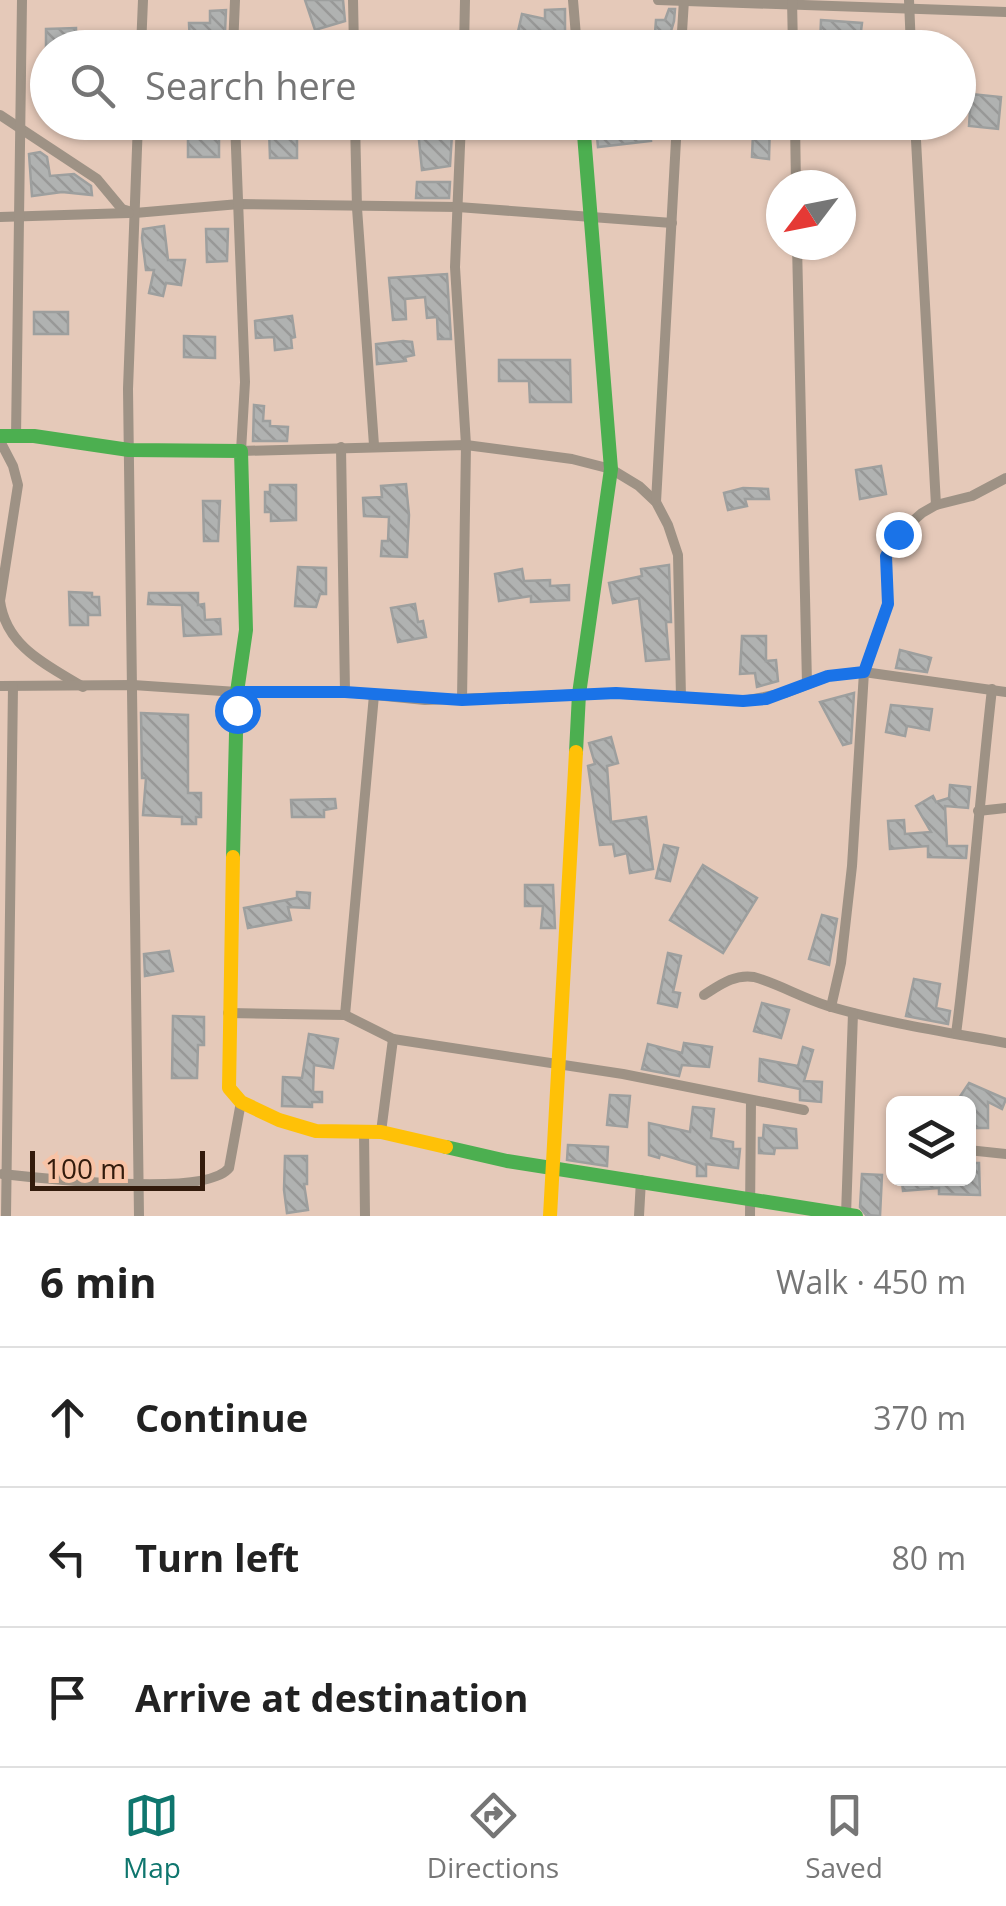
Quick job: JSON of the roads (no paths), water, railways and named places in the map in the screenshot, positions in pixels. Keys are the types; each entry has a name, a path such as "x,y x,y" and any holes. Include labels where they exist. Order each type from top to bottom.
{"street":[{"path":"16,437 22,0"},
{"path":"142,30 143,0"},
{"path":"234,30 235,0"},
{"path":"353,0 354,30"},
{"path":"465,30 466,0"},
{"path":"573,0 576,30"},
{"path":"658,0 909,4 960,13 1006,12"},
{"path":"682,30 684,1"},
{"path":"792,2 793,30"},
{"path":"909,4 910,30"},
{"path":"0,115 30,137"},
{"path":"34,140 97,179 122,208 135,213"},
{"path":"137,140 130,450 140,1216"},
{"path":"236,140 245,382 242,451 246,630 237,692 228,1013 230,1088 241,1102 266,1116 305,1128 381,1132 506,1161 856,1216"},
{"path":"356,140 357,208 374,446"},
{"path":"460,140 455,267 466,445 462,700"},
{"path":"550,1216 580,694 611,470 584,140"},
{"path":"656,502 676,140"},
{"path":"795,140 796,170"},
{"path":"916,140 936,506"},
{"path":"0,217 135,213 239,204 458,207 672,223"},
{"path":"797,260 806,684"},
{"path":"84,688 23,648 2,618 0,601 18,485 0,438 34,436 130,450 466,445 572,460 611,470 639,486 656,502 678,554 680,698"},
{"path":"341,447 345,692"},
{"path":"831,1007 852,866 864,672 888,604 885,571 891,544 910,524 936,506 972,496 1006,478"},
{"path":"0,686 132,685 462,700 616,693 766,699 828,676 864,672 1006,692"},
{"path":"6,1216 3,1174 13,686"},
{"path":"956,1034 972,920 978,811 992,690"},
{"path":"345,1014 374,695"},
{"path":"978,811 1006,808"},
{"path":"704,995 743,975 770,981 831,1007 906,1027 1006,1044"},
{"path":"228,1013 345,1014 394,1040 623,1074 804,1110"},
{"path":"846,1215 853,1013"},
{"path":"381,1132 394,1040"},
{"path":"750,1100 750,1216"},
{"path":"3,1174 140,1183 195,1182 223,1176 229,1168 241,1102"},
{"path":"364,1132 365,1216"},
{"path":"976,1151 1006,1154"},
{"path":"639,1216 641,1180"}]}
